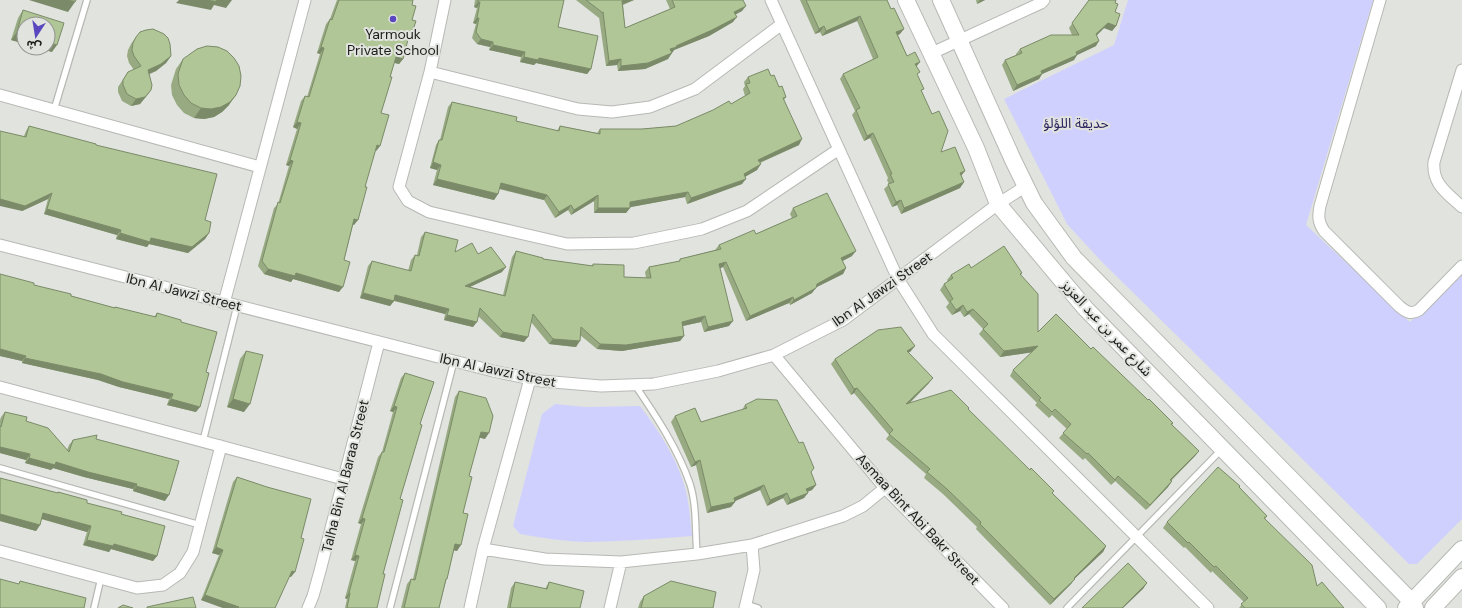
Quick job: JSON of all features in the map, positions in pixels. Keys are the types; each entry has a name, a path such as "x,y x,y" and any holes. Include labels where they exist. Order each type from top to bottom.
{"street":[{"path":"224,303 304,0"},
{"path":"445,0 430,72 399,187 408,201 429,212 567,244 634,243 702,229 746,211 839,149"},
{"path":"771,0 898,279 933,334 1208,608"},
{"name":"شارع عمر بن عبد العزيز","path":"906,0 976,148 998,204 1085,308 1378,608"},
{"path":"941,0 1034,203 1074,258 1411,606 1462,549"},
{"path":"932,53 1042,4 1044,0"},
{"path":"1380,0 1320,206 1318,215 1319,223 1324,231 1399,306 1409,312 1419,310 1462,266"},
{"path":"430,72 578,109 612,112 650,107 695,89 782,24"},
{"path":"1462,70 1459,92 1434,162 1433,171 1437,181 1462,207"},
{"path":"0,96 260,167"},
{"name":"Ibn Al Jawzi Street","path":"0,245 224,303 530,379 601,386 654,384 718,371 774,355 843,320 998,204 1026,186"},
{"name":"Talha Bin Al Baraa Street","path":"308,608 320,571 379,342"},
{"name":"Asmaa Bint Abi Bakr Street","path":"774,355 885,488 998,605"},
{"path":"470,608 484,549 530,379"},
{"path":"0,387 343,479"},
{"path":"0,552 137,588 163,585 180,573 194,552 221,446"},
{"path":"484,549 545,559 621,562 696,554 752,545 843,516 863,506 885,488"},
{"path":"746,606 754,570 752,545"},
{"path":"610,608 621,562"},
{"path":"1433,608 1462,577"}],"lane":[{"path":"54,110 88,0"},
{"path":"203,441 236,306"},
{"path":"390,608 454,361"},
{"path":"635,385 669,440 690,485 694,508 696,554"},
{"path":"1067,608 1222,449"},
{"path":"0,468 200,525"},
{"path":"94,608 101,578"},
{"path":"746,606 758,608"}],"green space":[{"name":"حديقة اللؤلؤ","path":"1128,0 1373,0 1306,225 1410,322 1462,270 1462,519 1417,564 1409,564 1102,262 1067,224 1004,99 1114,45"},
{"path":"555,404 585,407 640,406 665,443 680,473 687,496 692,536 642,540 582,542 564,541 520,534 513,526 542,414"}],"building":[{"path":"339,0 413,0 412,5 416,6 412,20 416,21 412,33 410,32 403,59 396,57 390,77 392,77 381,113 389,115 380,146 377,145 365,187 367,187 358,220 354,219 344,260 350,262 343,287 296,273 295,276 268,269 262,261 278,202 280,203 293,161 290,160 301,123 297,122 305,96 309,97 324,48 321,47 330,19 332,20"},
{"path":"478,0 564,0 558,27 598,36 591,69 539,58 538,60 524,57 525,52 493,45 493,42 481,39 476,32 480,2 478,2"},
{"path":"586,0 625,0 622,1 625,28 675,7 672,0 743,0 746,6 734,12 737,17 676,46 677,47 670,49 672,53 648,63 621,66 621,59 609,61 603,12"},
{"path":"806,0 887,0 891,9 894,8 904,29 896,32 907,56 915,52 920,62 915,64 920,72 917,74 924,89 921,90 932,114 939,111 948,131 941,152 955,147 965,171 960,173 964,182 904,208 901,200 896,202 888,184 894,182 890,174 892,174 873,133 867,136 856,110 860,108 843,74 878,57 860,16 826,31 824,26 819,29"},
{"path":"1089,0 1116,0 1115,3 1118,4 1115,12 1120,14 1116,26 1108,23 1096,34 1099,41 1076,52 1077,55 1041,71 1042,74 1017,85 1005,60 1022,53 1020,49 1051,35 1079,35 1072,23"},
{"path":"23,10 42,16 21,16"},
{"path":"56,20 64,23 56,45"},
{"path":"153,29 164,34 168,38 171,56 161,64 148,70 152,85 151,90 145,97 136,99 127,94 123,85 123,80 128,72 141,66 132,50 136,37 140,32"},
{"path":"207,46 218,47 227,51 239,66 241,76 240,86 236,95 230,102 221,107 211,109 201,108 191,103 184,95 179,85 178,74 183,59 197,49"},
{"path":"768,69 771,76 774,75 779,87 782,86 786,97 783,98 802,139 758,160 761,164 744,174 746,179 691,198 688,192 630,202 630,208 598,208 598,195 574,210 571,205 559,212 547,195 501,183 498,194 437,179 441,165 433,162 439,140 442,140 452,102 517,117 516,121 559,131 560,126 600,134 600,129 642,129 676,126 713,110 729,101 731,104 750,93 746,84 750,83 748,77"},
{"path":"29,126 96,145 217,174 205,220 211,222 209,233 192,247 151,238 150,242 120,233 121,230 47,209 52,193 25,206 0,199 0,131 26,137"},
{"path":"827,193 856,251 841,258 846,268 817,284 816,288 794,300 793,297 750,316 726,262 719,264 733,321 708,327 705,316 682,322 684,336 626,345 600,344 581,327 580,341 553,339 533,314 528,337 503,332 480,308 477,322 447,315 449,309 395,295 394,301 363,293 372,261 411,271 415,255 419,256 425,232 458,240 455,252 472,243 478,254 491,247 506,267 465,286 505,296 516,251 543,259 593,266 593,264 624,265 624,277 651,278 649,267 680,261 680,259 721,249 719,245 754,230 756,234 797,216 793,208"},
{"path":"1004,246 1022,273 1020,274 1038,294 1038,332 1056,314 1091,349 1093,347 1148,400 1149,399 1173,423 1171,424 1199,451 1170,480 1172,481 1150,505 1118,476 1115,480 1088,453 1087,454 1063,433 1071,424 1055,409 1052,412 1039,400 1041,398 1013,370 1038,346 1004,351 983,329 988,324 973,309 967,312 963,305 956,310 950,301 953,299 944,284 953,278 951,275 969,264 971,268"},
{"path":"0,274 115,308 156,317 157,313 181,320 181,322 217,332 206,372 209,373 200,407 171,399 173,394 123,382 101,374 25,358 26,356 0,349"},
{"path":"901,327 915,346 907,351 933,378 906,404 951,390 969,408 968,409 1030,470 1031,468 1054,491 1052,493 1106,546 1054,599 980,524 981,522 927,472 930,469 889,434 893,430 857,388 854,389 835,359 878,330"},
{"path":"246,351 263,355 250,404 233,399"},
{"path":"405,373 434,382 420,424 422,425 400,499 403,500 383,574 385,574 377,608 347,608 349,593 359,556 355,555 365,519 362,518 382,452 384,452 397,407 394,406"},
{"path":"459,391 486,398 493,416 489,433 481,432 469,476 472,477 463,513 468,514 461,545 455,544 439,608 404,608 411,579 415,580"},
{"path":"757,399 777,400 799,443 803,442 814,468 811,472 816,485 806,489 808,493 790,500 787,493 770,500 764,485 734,498 735,502 711,507 700,460 695,462 675,416 695,408 701,422 747,408 745,405"},
{"path":"5,412 27,417 26,421 48,428 69,452 73,440 97,435 96,439 179,461 169,495 136,486 137,484 88,472 56,462 55,465 29,458 30,454 0,447 0,426 1,427"},
{"path":"1218,467 1240,486 1239,487 1267,516 1264,518 1312,565 1317,586 1322,582 1344,608 1245,608 1241,604 1248,598 1216,566 1214,567 1167,522"},
{"path":"237,477 311,499 301,538 304,539 295,572 292,571 275,608 238,608 239,607 205,595 223,550 216,547"},
{"path":"0,478 87,500 87,503 122,512 121,514 165,526 157,556 114,544 113,546 87,540 91,526 43,513 40,525 0,514"},
{"path":"1128,563 1147,583 1122,608 1082,608"},
{"path":"0,579 19,584 20,581 86,598 84,608 0,608"},
{"path":"671,581 716,592 713,608 641,608 644,596"},
{"path":"515,582 547,589 549,582 584,591 580,608 510,608"},
{"path":"193,597 196,608 147,608 147,607"},
{"path":"123,605 133,608 118,608"}],"place":[{"name":"Yarmouk Private School","path":"393,19"}]}
